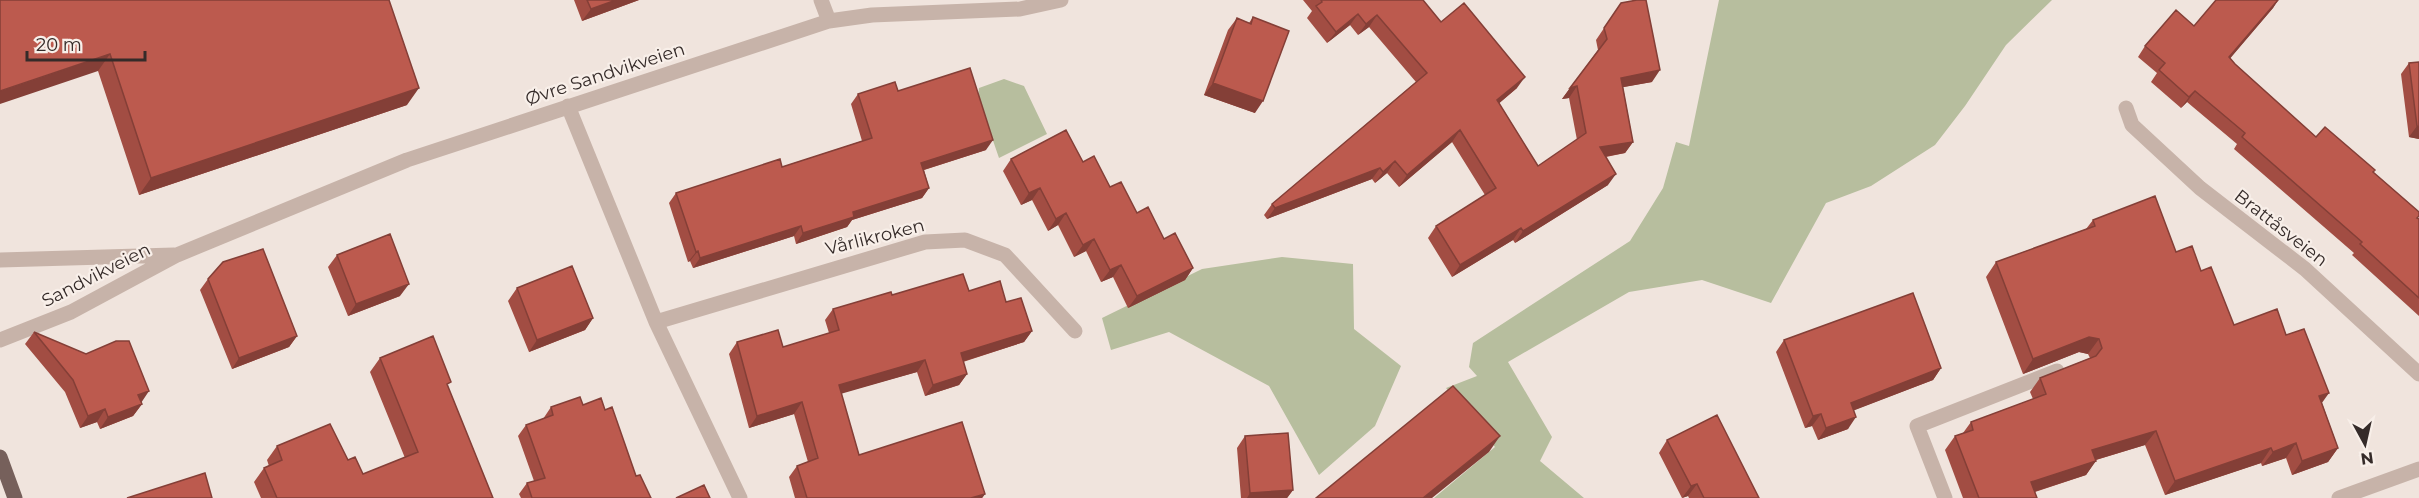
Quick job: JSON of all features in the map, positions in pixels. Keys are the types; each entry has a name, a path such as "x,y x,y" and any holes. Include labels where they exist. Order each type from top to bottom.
{"main road":[{"path":"0,457 15,498"}],"street":[{"path":"821,0 829,21"},
{"name":"Øvre Sandvikveien","path":"177,255 407,160 829,21 872,15 1020,9 1061,0"},
{"path":"568,106 656,322 740,498"},
{"name":"Brattåsveien","path":"2126,108 2132,125 2200,188 2305,269 2419,374"},
{"name":"Vårlikroken","path":"656,322 924,242 966,240 1005,255 1075,331"},
{"name":"Sandvikveien","path":"0,260 177,255"},
{"name":"Sandvikveien","path":"0,340 71,312 177,255"},
{"path":"1945,498 1917,426 2071,366"},
{"path":"2339,498 2419,469"}],"green space":[{"path":"1719,0 2052,0 2006,45 1965,106 1935,145 1871,186 1826,203 1771,303 1702,280 1629,292 1508,362 1552,437 1540,461 1584,498 1434,498 1495,447 1446,388 1477,376 1469,367 1473,343 1630,241 1663,188 1676,142 1689,146"},
{"path":"1004,79 1024,86 1047,134 999,158 978,97 979,88"},
{"path":"1282,257 1353,264 1354,329 1401,366 1375,426 1319,475 1269,386 1169,332 1111,350 1102,318 1202,269"}],"building":[{"path":"0,0 389,0 419,88 151,178 110,54 0,91"},
{"path":"587,0 616,0 591,9"},
{"path":"1321,0 1423,0 1441,22 1464,3 1525,77 1497,100 1538,166 1586,133 1577,86 1570,88 1607,39 1604,28 1621,3 1646,0 1660,70 1621,78 1633,142 1600,147 1616,174 1523,231 1521,228 1460,265 1436,226 1496,188 1460,130 1407,175 1395,161 1383,172 1380,168 1275,208 1272,204 1427,73 1377,15 1366,24 1358,14 1336,32 1316,6 1322,2"},
{"path":"2216,0 2278,0 2229,57 2316,137 2325,127 2419,212 2417,218 2419,219 2419,298 2360,244 2362,242 2242,137 2245,133 2195,91 2189,97 2159,70 2165,63 2145,46 2176,10 2194,26"},
{"path":"1253,17 1289,31 1263,101 1213,83 1237,18 1251,24"},
{"path":"2419,62 2419,127 2417,126 2409,63"},
{"path":"970,68 993,140 921,163 929,188 853,212 854,217 803,233 801,226 700,258 676,193 780,159 782,167 872,138 858,94 895,82 898,91"},
{"path":"1066,130 1083,162 1094,156 1110,187 1121,182 1137,213 1148,207 1164,239 1175,233 1193,268 1137,296 1121,265 1110,270 1094,239 1083,245 1066,213 1056,219 1040,188 1029,193 1011,159"},
{"path":"2155,196 2176,252 2192,246 2201,271 2211,267 2234,325 2277,309 2286,335 2304,329 2329,393 2319,396 2338,448 2302,461 2296,443 2273,452 2271,448 2175,481 2156,431 2092,450 2096,461 2031,482 2037,498 1979,498 1955,436 1973,430 1971,422 2046,394 2040,378 2096,356 2102,348 2099,339 2089,337 2033,359 1996,262 2095,226 2093,220"},
{"path":"390,234 409,284 356,304 337,255"},
{"path":"263,249 297,336 239,358 208,279 223,262"},
{"path":"572,266 593,318 537,340 517,288"},
{"path":"963,274 969,291 1000,281 1006,302 1021,298 1032,331 961,353 967,374 933,385 925,360 839,385 859,455 962,422 985,494 971,498 807,498 797,466 818,458 802,402 757,416 737,342 778,330 783,347 839,330 833,309 891,292 892,295"},
{"path":"1913,293 1941,368 1851,403 1856,417 1826,428 1821,414 1813,416 1784,340"},
{"path":"34,332 86,354 116,341 129,341 149,391 138,395 142,404 108,417 105,409 88,416 73,380"},
{"path":"433,336 451,382 447,384 493,498 277,498 264,468 282,460 277,446 330,424 348,460 355,457 363,474 418,452 380,358"},
{"path":"1453,386 1500,436 1423,498 1316,498"},
{"path":"580,397 583,405 601,398 605,410 612,407 636,476 640,475 651,498 532,498 527,483 545,478 526,425 553,415 551,407"},
{"path":"1717,415 1759,498 1704,498 1697,484 1691,486 1667,440"},
{"path":"1288,433 1293,490 1250,493 1245,436"},
{"path":"205,473 212,498 127,498"},
{"path":"704,485 710,498 676,498"}]}
